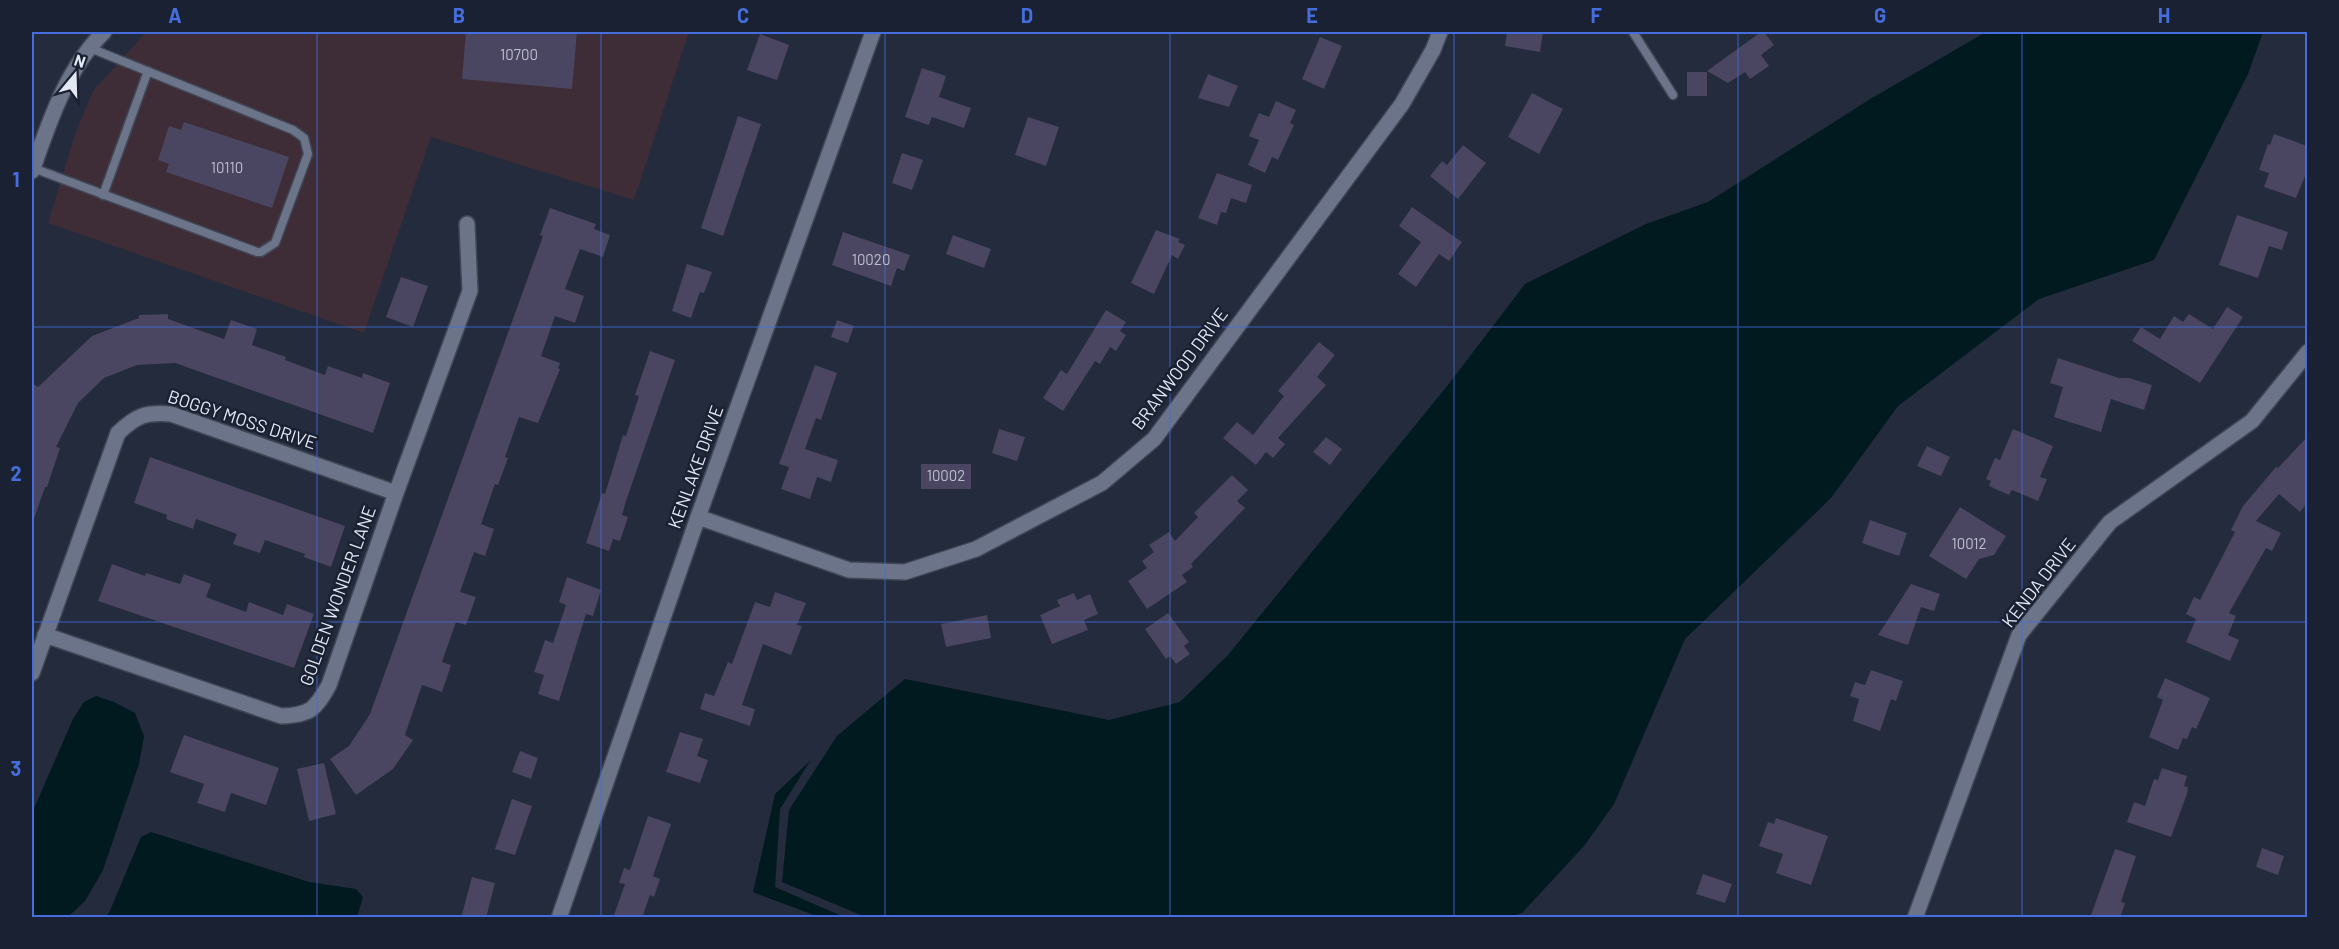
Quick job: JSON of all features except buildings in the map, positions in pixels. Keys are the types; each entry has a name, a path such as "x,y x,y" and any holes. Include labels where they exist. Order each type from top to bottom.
{"street":[{"path":"32,170 70,77 104,32"},
{"name":"KENLAKE DRIVE","path":"558,918 698,517 873,32"},
{"name":"BRANWOOD DRIVE","path":"698,517 849,570 905,572 976,549 1102,483 1154,439 1401,104 1433,50 1440,32"},
{"name":"GOLDEN WONDER LANE","path":"45,635 281,717 302,716 318,705 330,685 396,493 470,291 467,224"},
{"name":"KENDA DRIVE","path":"1915,918 2019,635 2110,522 2252,421 2307,352"},
{"name":"BOGGY MOSS DRIVE","path":"32,673 118,433 134,418 154,412 171,414 396,493"}],"lane":[{"path":"1633,32 1673,95"},
{"path":"32,170 257,252 275,243 282,230 308,153 304,138 293,130 90,48"},
{"path":"104,195 148,71"}],"shaded area":[{"path":"146,32 689,32 634,200 431,137 364,333 48,223 75,134 93,91"},
{"path":"1986,32 2263,32 2248,74 2154,260 2039,299 1898,406 1831,498 1685,639 1614,804 1584,846 1522,913 1506,918 868,918 782,882 789,810 837,736 905,679 1109,720 1180,702 1228,655 1448,385 1525,284 1646,224 1708,202 1872,98"},
{"path":"96,696 135,713 144,736 139,764 103,870 85,901 68,917 32,917 32,813 73,719 84,702"},
{"path":"810,761 780,809 775,887 844,917 819,917 753,892 775,794"},
{"path":"151,832 309,882 356,889 363,897 357,917 105,917 109,913 141,837"}]}
